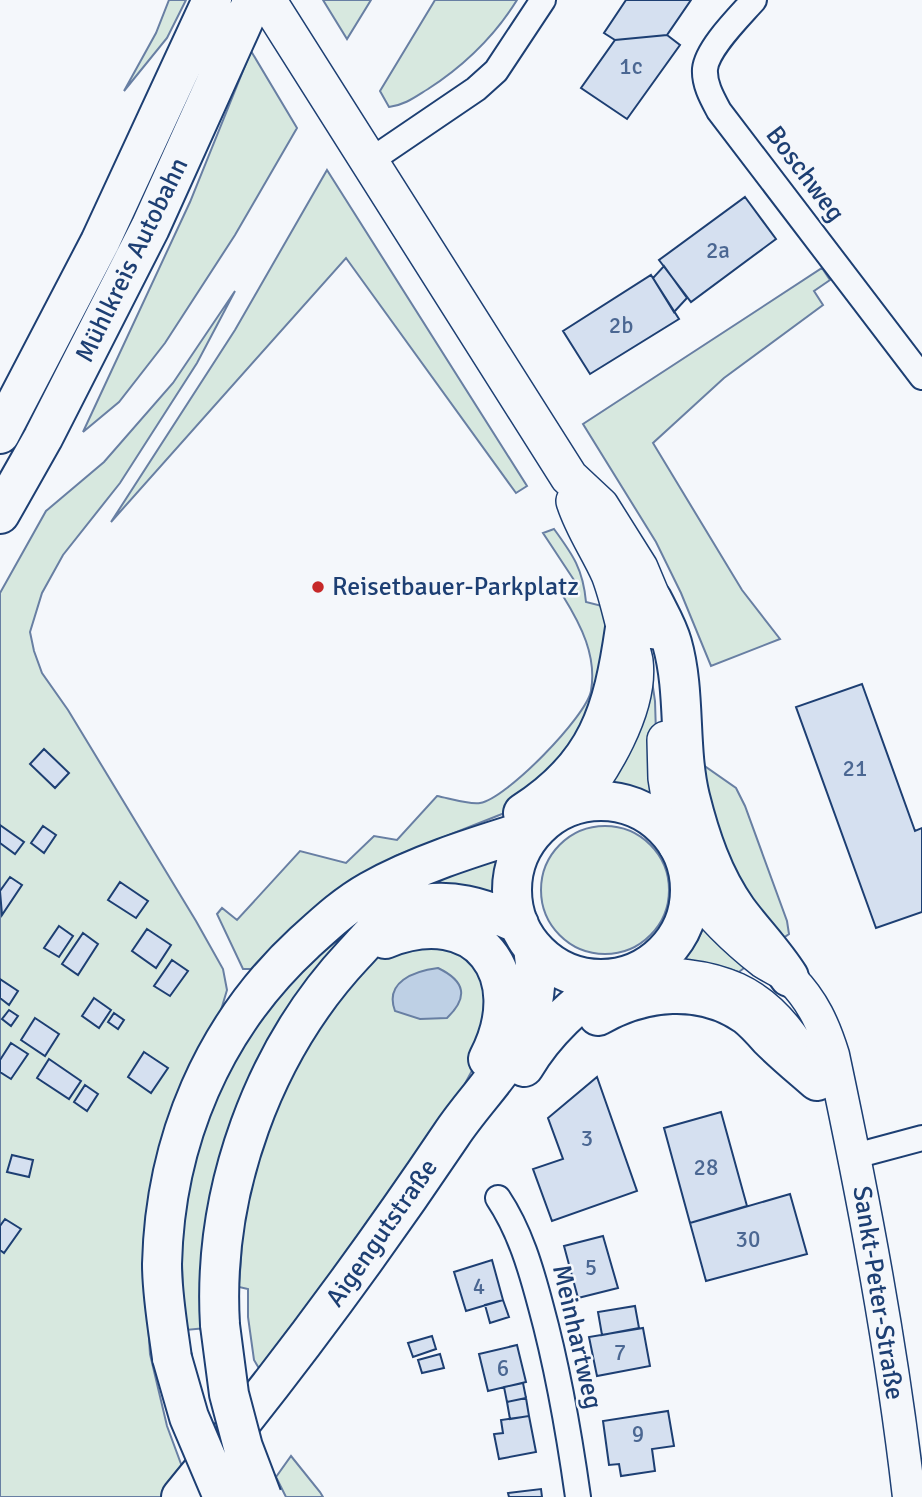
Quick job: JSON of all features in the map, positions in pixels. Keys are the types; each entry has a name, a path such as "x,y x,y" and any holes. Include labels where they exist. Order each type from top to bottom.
{"main road":[{"name":"Mühlkreis Autobahn","path":"4,426 100,242 212,0"},
{"name":"Mühlkreis Autobahn","path":"0,514 43,439 150,228 253,0"},
{"path":"267,0 569,477 600,506 639,568 672,641 686,776 710,862 738,911 789,977"},
{"path":"569,477 580,518 610,575 622,608 634,662 627,708 611,749 598,773 572,806"},
{"path":"652,599 664,705 667,778 678,846"},
{"path":"526,936 512,900 513,878 520,853 534,818 596,738 611,703 625,628"},
{"path":"223,1497 189,1417 172,1358 162,1265 169,1194 186,1123 213,1058 257,993 285,961 335,914 370,891 421,867 476,847 534,818 554,815 572,806 599,802 630,806 660,824 678,846 687,865 690,888 688,912 676,939 653,963 620,977 572,1009 554,1026 534,1051 503,1104"},
{"path":"262,1497 243,1447 229,1394 218,1298 221,1241 244,1145 264,1092 298,1026 324,988 386,920 409,907 454,902 479,908 526,936 554,966 590,979 620,977"},
{"path":"358,950 399,934 434,929 468,938 493,958 503,986 503,1016 492,1050 456,1127"},
{"name":"Aigengutstraße","path":"181,1497 279,1375 389,1228 456,1127 489,1088 524,1032 536,994 526,936"},
{"path":"503,1104 587,1023 636,999 670,993 714,1000 745,1014 817,1082"},
{"name":"Aigengutstraße","path":"214,1497 299,1392 373,1293 503,1104"}],"street":[{"path":"363,149 476,89 496,71 543,0"},
{"name":"Boschweg","path":"754,0 714,49 705,68 708,89 719,111 922,377"},
{"name":"Sankt-Peter-Straße","path":"690,888 708,912 729,933 766,964 789,977 823,1024 833,1055 851,1144 892,1367 909,1497"},
{"path":"620,977 662,973 690,975 740,990 760,1002 788,1029 800,1046 851,1144 922,1138"},
{"name":"Meinhartweg","path":"498,1198 512,1218 520,1239 550,1338 578,1497"}],"shaded area":[{"path":"169,0 186,0 167,38 124,91 156,33"},
{"path":"323,0 371,0 347,39"},
{"path":"435,0 517,0 488,38 454,70 410,100 389,107 380,91"},
{"path":"251,51 297,128 235,235 165,343 119,402 83,432 190,202"},
{"path":"327,170 527,486 516,493 346,258 111,522 235,330"},
{"path":"822,268 830,280 814,291 823,305 724,378 653,443 742,590 780,639 711,666 681,593 656,542 583,424"},
{"path":"235,291 197,363 120,483 63,555 42,593 30,632 42,673 68,710 196,921 223,969 227,990 221,1010 184,1077 168,1123 147,1307 150,1354 167,1426 184,1472 162,1497 0,1497 0,593 46,511 104,462 173,383"},
{"path":"554,529 576,563 586,602 606,607 609,625 603,701 526,799 502,814 396,856 345,885 299,921 251,969 243,969 217,914 222,908 237,920 300,851 346,863 374,836 397,840 437,796 476,803 492,798 525,773 575,719 591,691 592,665 586,641 563,596 576,583 543,533"},
{"path":"646,640 655,701 658,798 632,788 605,786"},
{"path":"696,760 736,788 745,806 787,921 789,934 779,941 735,882"},
{"path":"605,826 630,830 651,844 665,865 669,890 665,915 651,936 630,950 605,954 580,950 559,936 545,915 541,890 545,865 559,844 580,830"},
{"path":"505,858 498,886 499,899 470,889 296,1002 206,1328 186,1330 181,1226 194,1155 214,1099 238,1050 279,991 363,913 457,871"},
{"path":"703,928 749,964 739,972 682,960 698,940"},
{"path":"409,943 461,946 491,994 474,1067 443,1124 266,1380 254,1360 248,1317 248,1289 239,1287 242,1243 239,1232 262,1144 294,1068 349,982 379,956"},
{"path":"291,1456 323,1497 286,1497 276,1477"}],"water":[{"path":"438,968 454,978 461,990 459,1003 447,1018 420,1019 395,1011 393,1001 397,985 411,975"}],"building":[{"path":"626,0 691,0 667,35 615,40 604,33"},
{"path":"667,35 680,45 627,119 581,88 615,40"},
{"path":"745,197 776,239 691,302 659,260"},
{"path":"664,266 687,298 674,312 653,278"},
{"path":"651,275 679,319 590,374 563,331"},
{"path":"862,684 915,831 922,828 922,912 876,928 796,707"},
{"path":"44,749 69,773 55,788 30,764"},
{"path":"0,825 24,842 15,854 0,843"},
{"path":"43,826 56,835 44,853 31,843"},
{"path":"10,877 22,885 2,915 0,891"},
{"path":"120,882 148,901 136,918 108,900"},
{"path":"59,926 73,936 59,957 44,948"},
{"path":"147,929 171,945 156,968 132,951"},
{"path":"83,933 98,944 78,975 62,964"},
{"path":"172,960 188,971 170,996 154,986"},
{"path":"0,979 18,991 9,1005 0,998"},
{"path":"94,998 111,1010 99,1028 82,1016"},
{"path":"9,1010 18,1016 11,1026 2,1019"},
{"path":"114,1013 124,1020 118,1029 108,1022"},
{"path":"35,1018 59,1034 45,1056 21,1040"},
{"path":"11,1043 28,1054 11,1079 0,1072 0,1060"},
{"path":"144,1052 168,1068 151,1093 128,1077"},
{"path":"49,1059 81,1081 69,1099 37,1078"},
{"path":"597,1077 637,1191 552,1221 533,1169 563,1159 548,1118"},
{"path":"85,1085 98,1094 87,1111 74,1102"},
{"path":"721,1112 747,1206 690,1223 664,1128"},
{"path":"12,1155 33,1160 29,1177 7,1172"},
{"path":"790,1194 807,1254 706,1281 690,1223"},
{"path":"5,1219 21,1229 4,1253 0,1250 0,1226"},
{"path":"603,1236 618,1288 578,1298 564,1246"},
{"path":"492,1260 503,1300 466,1311 454,1272"},
{"path":"503,1300 509,1317 490,1323 485,1305"},
{"path":"635,1306 639,1328 602,1335 598,1312"},
{"path":"643,1328 650,1366 597,1376 589,1337"},
{"path":"432,1336 436,1349 413,1357 408,1343"},
{"path":"517,1345 526,1382 488,1391 479,1354"},
{"path":"440,1354 444,1368 422,1373 418,1360"},
{"path":"523,1383 526,1398 507,1402 504,1387"},
{"path":"526,1398 529,1416 510,1419 507,1402"},
{"path":"668,1411 674,1446 652,1449 655,1471 621,1476 619,1464 609,1465 603,1421"},
{"path":"529,1416 536,1452 499,1459 494,1434 503,1433 501,1420"},
{"path":"541,1489 542,1497 509,1497 508,1493"}],"place":[{"name":"Reisetbauer-Parkplatz","path":"318,587"}]}
